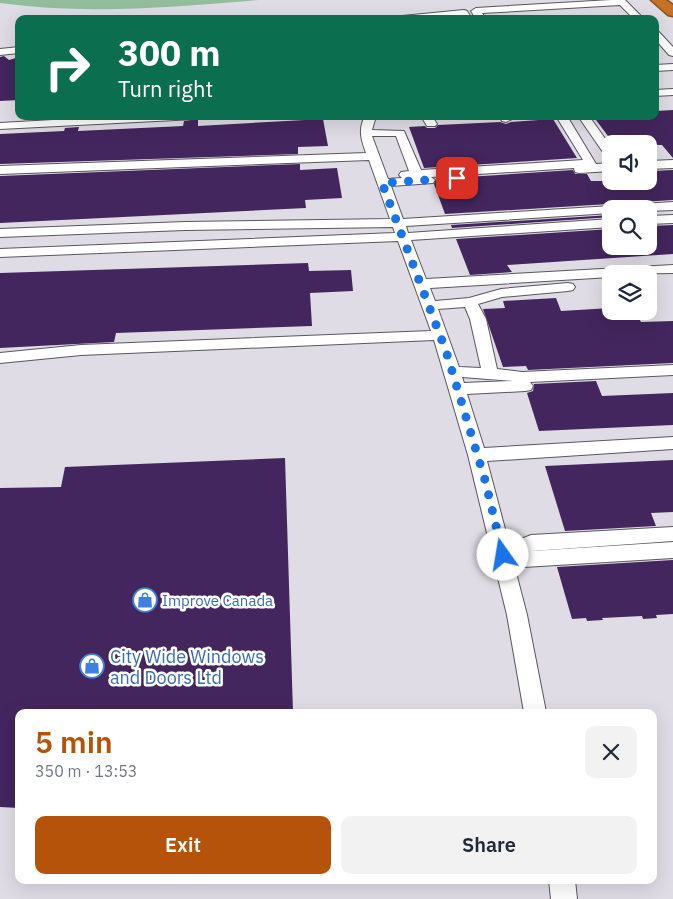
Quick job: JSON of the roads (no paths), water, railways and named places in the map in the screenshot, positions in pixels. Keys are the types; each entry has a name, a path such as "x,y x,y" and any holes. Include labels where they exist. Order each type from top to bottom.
{"street":[{"path":"478,15 476,11 622,2 636,15"},
{"path":"445,15 464,13 465,15"},
{"path":"659,39 670,54"},
{"path":"0,52 15,50"},
{"path":"659,68 673,67"},
{"path":"659,93 673,92"},
{"path":"0,116 15,114"},
{"path":"0,126 117,120"},
{"path":"368,120 366,133 381,179 440,335 477,455 517,615 534,709"},
{"path":"381,179 416,174 592,164 564,120"},
{"path":"586,120 602,142"},
{"path":"366,133 400,133 416,174"},
{"path":"0,170 374,156"},
{"path":"657,165 673,164"},
{"path":"381,179 602,167"},
{"path":"657,207 673,206"},
{"path":"0,253 214,245 400,230 602,210"},
{"path":"657,220 673,219"},
{"path":"0,233 216,225 400,230 602,223"},
{"path":"214,245 216,225"},
{"path":"136,248 138,228"},
{"path":"420,284 673,269"},
{"path":"657,280 673,279"},
{"path":"428,306 470,302 501,293 602,284"},
{"path":"470,302 478,319 490,373"},
{"path":"0,358 81,350 440,335"},
{"path":"452,372 490,373 522,377 673,370"},
{"path":"458,390 673,378"},
{"path":"477,455 673,444"},
{"path":"503,555 531,543 673,534"},
{"path":"503,555 524,559 673,550"},
{"path":"562,884 564,899"}],"place":[{"name":"Improve Canada","path":"145,600"},
{"name":"City Wide Windows and Doors Ltd","path":"92,666"}]}
